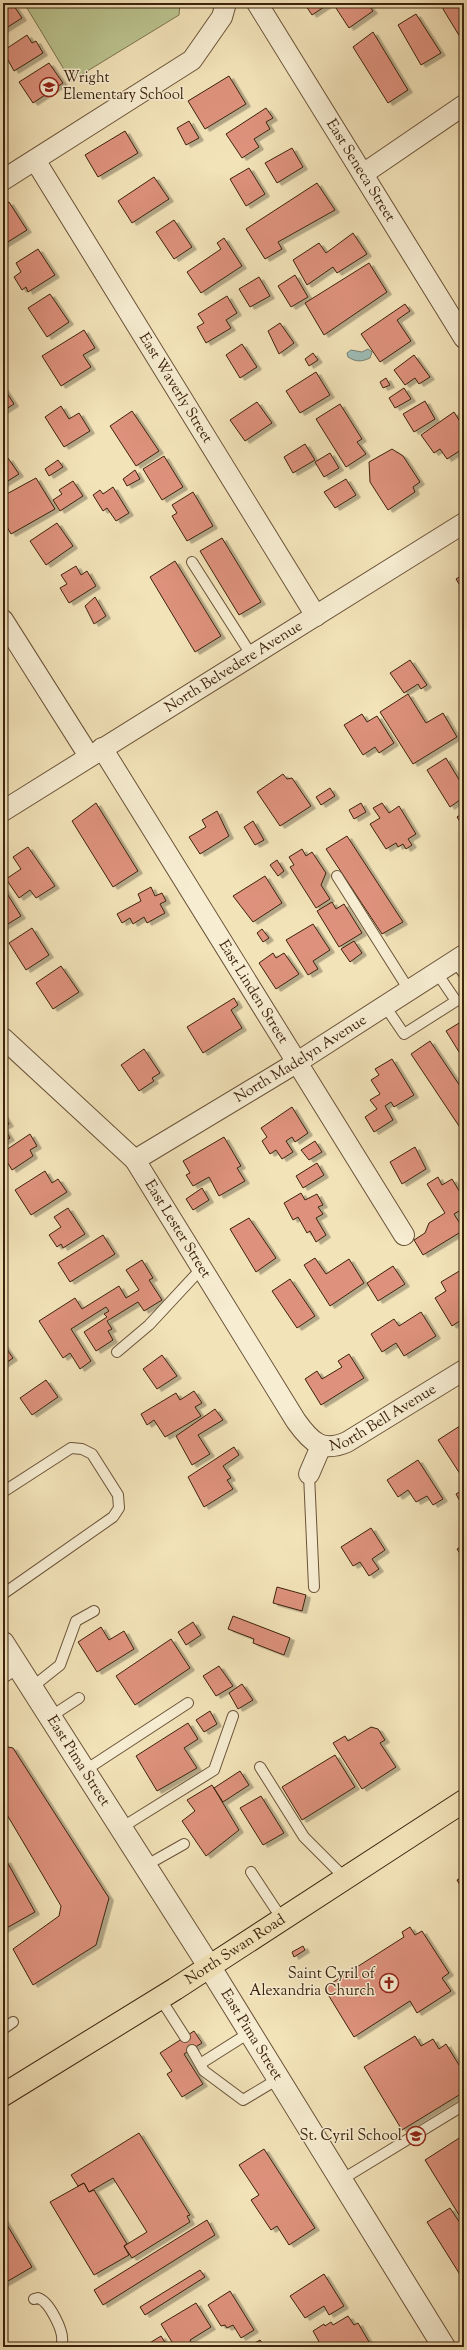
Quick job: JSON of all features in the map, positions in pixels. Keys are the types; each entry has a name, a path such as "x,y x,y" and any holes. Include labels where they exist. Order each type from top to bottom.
{"main road":[{"name":"North Swan Road","path":"3,2095 160,1998 464,1801"}],"street":[{"path":"3,180 192,60 222,17 226,3"},
{"name":"East Seneca Street","path":"257,3 464,338"},
{"path":"363,174 464,105"},
{"name":"East Waverly Street","path":"35,160 316,616"},
{"name":"North Belvedere Avenue","path":"3,811 464,523"},
{"name":"East Linden Street","path":"3,620 96,752 297,1062 404,1235"},
{"name":"North Madelyn Avenue","path":"135,1160 297,1062 437,973 461,964"},
{"name":"East Lester Street","path":"3,1038 135,1160 296,1421 306,1435 321,1446"},
{"name":"North Bell Avenue","path":"321,1446 333,1448 347,1442 464,1370"},
{"path":"308,1474 321,1446"},
{"name":"East Pima Street","path":"3,1643 11,1673 31,1688 50,1717 209,1966 444,2347"}],"lane":[{"path":"192,562 252,656"},
{"path":"337,876 409,990"},
{"path":"385,1006 404,1034 456,1001 437,973"},
{"path":"117,1352 150,1325 201,1269"},
{"path":"3,1492 71,1448 82,1449 92,1454 118,1495 119,1508 113,1517 3,1594"},
{"path":"308,1474 314,1588"},
{"path":"31,1688 60,1664 76,1621 94,1611"},
{"path":"50,1717 79,1698"},
{"path":"84,1771 188,1703"},
{"path":"121,1828 214,1770 233,1716"},
{"path":"260,1767 304,1837 345,1878"},
{"path":"145,1866 184,1844"},
{"path":"251,1872 282,1919"},
{"path":"160,1998 185,2037"},
{"path":"3,2029 13,2022"},
{"path":"200,2064 249,2033"},
{"path":"192,2050 204,2071 243,2100 278,2078"},
{"path":"341,2180 464,2104"},
{"path":"34,2299 38,2298 45,2302 62,2330 62,2342"}],"green space":[{"path":"24,3 180,3 179,15 71,81"}],"water":[{"path":"368,349 372,352 370,358 356,361 348,357 347,353 351,350 362,352"}],"building":[{"path":"3,3 7,3 11,8 14,6 22,18 3,30"},
{"path":"304,3 330,3 312,15"},
{"path":"337,3 367,3 373,11 349,28 334,5"},
{"path":"444,3 464,3 464,34 460,37 443,9"},
{"path":"416,14 441,53 421,65 398,25"},
{"path":"373,32 408,90 388,103 353,47"},
{"path":"27,35 32,43 36,41 43,53 14,71 3,51"},
{"path":"49,63 63,83 33,103 19,82"},
{"path":"229,76 246,104 205,129 188,101"},
{"path":"266,108 273,118 266,122 270,129 254,139 259,147 242,158 226,134"},
{"path":"189,121 199,138 186,145 177,128"},
{"path":"125,131 138,153 98,177 85,155"},
{"path":"292,148 303,167 277,183 265,163"},
{"path":"249,168 265,194 246,206 230,179"},
{"path":"154,177 169,199 132,223 118,201"},
{"path":"317,183 335,210 278,242 282,249 265,259 246,229"},
{"path":"9,202 27,230 3,245 3,206"},
{"path":"174,220 192,247 174,259 156,232"},
{"path":"353,233 367,254 337,273 333,267 307,285 293,260 319,243 326,253"},
{"path":"224,238 242,266 201,293 187,272 221,249 217,243"},
{"path":"38,249 55,275 28,292 26,287 22,290 14,277 21,272 16,263"},
{"path":"369,263 387,292 324,335 305,303"},
{"path":"295,275 308,297 291,307 278,286"},
{"path":"259,277 270,296 250,307 239,289"},
{"path":"50,294 69,322 47,337 28,308"},
{"path":"227,296 237,313 226,320 231,328 206,343 197,327 204,323 198,314"},
{"path":"405,304 410,311 397,320 411,341 380,362 361,334"},
{"path":"280,323 294,343 279,354 268,331"},
{"path":"84,330 95,348 83,355 91,367 61,386 42,356"},
{"path":"242,344 257,367 240,378 226,355"},
{"path":"313,353 318,360 309,366 305,359"},
{"path":"414,355 430,377 419,384 415,378 405,385 394,370"},
{"path":"316,372 330,395 300,413 286,391"},
{"path":"386,378 390,385 383,388 380,382"},
{"path":"3,387 14,404 3,411"},
{"path":"404,388 411,399 395,408 389,398"},
{"path":"425,401 435,419 414,432 403,414"},
{"path":"257,402 272,423 245,441 230,420"},
{"path":"340,404 362,439 357,442 366,454 346,467 316,419"},
{"path":"61,406 69,419 79,413 90,431 64,447 45,417"},
{"path":"132,411 159,451 136,466 110,426"},
{"path":"454,412 464,428 464,448 447,459 440,449 434,453 421,435"},
{"path":"305,444 315,460 293,473 284,457"},
{"path":"392,449 403,456 420,482 413,487 415,492 388,510 370,482 369,462"},
{"path":"330,453 339,468 324,477 315,462"},
{"path":"164,456 183,487 162,500 143,469"},
{"path":"3,458 5,462 8,458 19,474 3,484"},
{"path":"58,460 63,467 49,476 45,469"},
{"path":"135,470 140,479 127,486 123,479"},
{"path":"36,478 55,509 11,534 3,520 3,496"},
{"path":"346,479 356,495 335,508 324,492"},
{"path":"73,481 83,496 60,511 53,500 62,494 59,490"},
{"path":"113,487 129,513 116,521 107,508 103,511 93,495 100,490 103,494"},
{"path":"193,492 213,526 187,541 172,516 177,513 172,505"},
{"path":"57,523 73,546 46,565 30,541"},
{"path":"222,538 261,602 239,615 200,551"},
{"path":"175,561 221,636 195,652 150,577"},
{"path":"76,566 81,575 87,571 96,586 69,603 60,588 67,584 61,575"},
{"path":"464,574 464,592 456,579"},
{"path":"95,597 106,616 94,624 85,606"},
{"path":"410,660 427,685 421,689 418,684 404,693 390,673"},
{"path":"408,694 426,723 443,713 457,737 413,764 380,712"},
{"path":"362,714 367,722 377,716 394,743 379,753 375,747 363,755 344,725"},
{"path":"446,758 464,788 464,797 450,807 427,770"},
{"path":"283,774 287,779 292,778 311,806 280,826 257,792"},
{"path":"330,788 335,796 321,805 316,797"},
{"path":"96,803 138,871 113,887 72,821"},
{"path":"361,803 366,812 354,819 349,810"},
{"path":"382,803 389,813 399,806 416,834 408,839 412,845 406,849 403,844 398,847 396,843 386,849 370,824 380,818 373,808"},
{"path":"217,811 229,836 200,854 189,837 206,827 202,820"},
{"path":"464,812 464,828 457,817"},
{"path":"253,821 264,840 255,845 244,827"},
{"path":"347,836 403,922 382,934 326,849"},
{"path":"28,847 55,886 36,898 30,890 19,898 6,879 21,869 13,857"},
{"path":"302,849 306,856 312,852 326,873 321,885 330,899 316,908 290,867 294,865 289,857"},
{"path":"277,860 284,871 278,876 270,865"},
{"path":"265,876 282,903 253,922 233,896"},
{"path":"3,887 21,916 3,927"},
{"path":"151,887 155,896 162,893 166,901 160,904 165,913 147,923 144,917 133,924 130,918 122,923 117,914 141,901 138,894"},
{"path":"332,902 336,909 344,904 362,933 339,947 317,911"},
{"path":"313,924 330,950 313,961 318,969 308,975 286,940"},
{"path":"32,928 49,955 26,970 9,943"},
{"path":"262,929 269,938 263,942 257,933"},
{"path":"354,941 362,953 350,962 341,949"},
{"path":"273,953 276,958 284,953 299,974 276,989 259,963"},
{"path":"61,966 79,992 53,1009 36,983"},
{"path":"234,998 238,1005 231,1010 242,1028 203,1053 187,1027"},
{"path":"464,1020 464,1060 446,1031"},
{"path":"430,1041 464,1092 463,1132 411,1054"},
{"path":"144,1049 160,1073 152,1078 154,1081 139,1091 121,1065"},
{"path":"392,1059 414,1095 394,1107 391,1102 385,1106 393,1120 374,1132 365,1117 377,1109 370,1100 380,1094 371,1080 379,1075 375,1069"},
{"path":"292,1107 308,1133 295,1142 292,1137 286,1141 293,1152 282,1159 276,1150 270,1154 262,1141 267,1137 261,1128"},
{"path":"3,1114 9,1124 3,1127"},
{"path":"3,1127 10,1138 3,1142"},
{"path":"30,1134 37,1146 30,1150 33,1156 12,1170 3,1155 3,1152"},
{"path":"224,1137 241,1166 237,1168 245,1181 219,1196 209,1177 193,1186 186,1175 190,1173 183,1161"},
{"path":"315,1141 322,1152 309,1160 301,1150"},
{"path":"415,1147 426,1169 402,1184 390,1162"},
{"path":"317,1163 324,1175 303,1188 296,1176"},
{"path":"45,1171 52,1183 58,1179 67,1192 31,1215 15,1190"},
{"path":"438,1177 442,1185 452,1179 464,1199 464,1208 454,1214 464,1230 423,1255 414,1240 425,1233 429,1223 445,1213 427,1184"},
{"path":"202,1188 209,1200 193,1210 186,1199"},
{"path":"301,1193 305,1200 317,1194 323,1205 318,1207 323,1214 316,1218 326,1235 316,1242 310,1231 307,1233 298,1217 293,1220 284,1203"},
{"path":"68,1208 85,1234 63,1248 61,1244 57,1247 49,1235 61,1227 54,1217"},
{"path":"249,1218 276,1258 256,1272 230,1229"},
{"path":"103,1235 115,1254 70,1282 58,1263"},
{"path":"315,1258 326,1274 349,1259 364,1283 330,1306 304,1265"},
{"path":"142,1260 153,1278 149,1280 162,1300 144,1311 138,1302 107,1321 112,1329 108,1331 113,1340 96,1351 84,1332 107,1317 104,1314 109,1311 106,1307 71,1329 91,1361 80,1369 70,1353 63,1358 39,1321 75,1298 82,1309 119,1286 126,1298 139,1290 126,1270"},
{"path":"393,1266 405,1284 378,1301 367,1283"},
{"path":"461,1270 464,1275 464,1318 452,1326 435,1298 446,1291 441,1282"},
{"path":"290,1279 315,1316 297,1328 272,1291"},
{"path":"421,1312 436,1336 404,1356 396,1343 382,1352 371,1334 394,1319 399,1326"},
{"path":"3,1344 13,1358 3,1365"},
{"path":"349,1354 364,1378 321,1405 305,1379 317,1371 322,1379 342,1367 338,1361"},
{"path":"162,1355 177,1376 157,1389 143,1369"},
{"path":"46,1380 58,1397 32,1415 20,1398"},
{"path":"194,1391 202,1403 195,1407 201,1416 165,1437 154,1420 147,1425 141,1414 176,1393 180,1400"},
{"path":"215,1409 223,1420 198,1435 210,1454 192,1465 176,1436"},
{"path":"463,1424 464,1426 464,1480 438,1440"},
{"path":"234,1447 239,1455 223,1466 231,1478 227,1480 233,1489 204,1507 188,1477"},
{"path":"418,1460 443,1499 433,1505 427,1496 416,1502 408,1490 398,1497 387,1480"},
{"path":"464,1489 464,1509 456,1494"},
{"path":"371,1528 385,1550 372,1559 379,1569 369,1576 360,1562 353,1566 341,1547"},
{"path":"464,1545 464,1557 463,1558 457,1549"},
{"path":"277,1587 306,1595 302,1611 273,1603"},
{"path":"233,1616 290,1638 284,1655 253,1643 254,1639 228,1629"},
{"path":"193,1622 201,1635 186,1645 178,1632"},
{"path":"101,1627 109,1640 124,1631 134,1649 97,1672 78,1642"},
{"path":"171,1639 190,1668 135,1705 116,1676"},
{"path":"219,1666 233,1686 216,1696 203,1676"},
{"path":"242,1684 253,1700 238,1709 229,1693"},
{"path":"210,1711 217,1724 204,1732 196,1720"},
{"path":"188,1723 198,1739 184,1748 197,1768 157,1791 136,1756"},
{"path":"371,1727 378,1729 385,1740 380,1743 396,1767 362,1789 333,1743 345,1736 348,1741"},
{"path":"3,1746 13,1748 109,1898 96,1945 33,1985 13,1949 59,1916 61,1906 3,1808"},
{"path":"335,1755 355,1787 302,1820 282,1787"},
{"path":"240,1771 249,1785 223,1802 214,1788"},
{"path":"212,1785 239,1830 206,1856 182,1821 195,1811 187,1800"},
{"path":"261,1796 284,1833 263,1845 240,1808"},
{"path":"6,1860 35,1912 3,1930 3,1862"},
{"path":"464,1876 464,1892 457,1880"},
{"name":"Saint Cyril of Alexandria Church","path":"410,1927 415,1935 422,1931 449,1973 442,1978 451,1991 417,2013 410,2001 354,2037 324,1988 404,1937 402,1932"},
{"path":"303,1946 305,1950 294,1957 292,1952"},
{"path":"194,2031 202,2043 184,2054 203,2084 182,2097 167,2074 172,2071 160,2053"},
{"path":"415,2036 421,2046 433,2039 439,2049 446,2044 464,2073 464,2092 402,2130 364,2067"},
{"path":"139,2133 190,2215 187,2216 190,2222 132,2258 124,2246 147,2232 113,2178 89,2192 84,2183 78,2186 71,2175"},
{"path":"464,2135 463,2186 464,2223 425,2160"},
{"path":"264,2149 315,2228 289,2245 277,2226 271,2230 251,2200 259,2195 239,2165"},
{"path":"84,2183 89,2192 94,2190 127,2244 124,2246 129,2255 94,2275 50,2202"},
{"path":"450,2208 464,2229 464,2281 427,2222"},
{"path":"3,2218 32,2267 3,2284"},
{"path":"207,2220 215,2235 103,2305 94,2290"},
{"path":"200,2270 205,2277 145,2315 140,2307"},
{"path":"324,2274 344,2306 329,2315 324,2306 305,2318 290,2296"},
{"path":"230,2291 254,2330 241,2338 233,2325 227,2328 225,2325 221,2326 208,2305"},
{"path":"196,2303 211,2327 190,2340 194,2347 175,2347 161,2324"},
{"path":"348,2316 354,2325 358,2323 372,2347 322,2347 313,2331 324,2324 325,2326 331,2322 333,2325"},
{"path":"161,2336 168,2347 143,2347"},
{"path":"260,2340 265,2347 248,2347"}],"place":[{"name":"Wright Elementary School","path":"49,87"},
{"name":"Saint Cyril of Alexandria Church","path":"389,1983"},
{"name":"St. Cyril School","path":"416,2136"}]}
